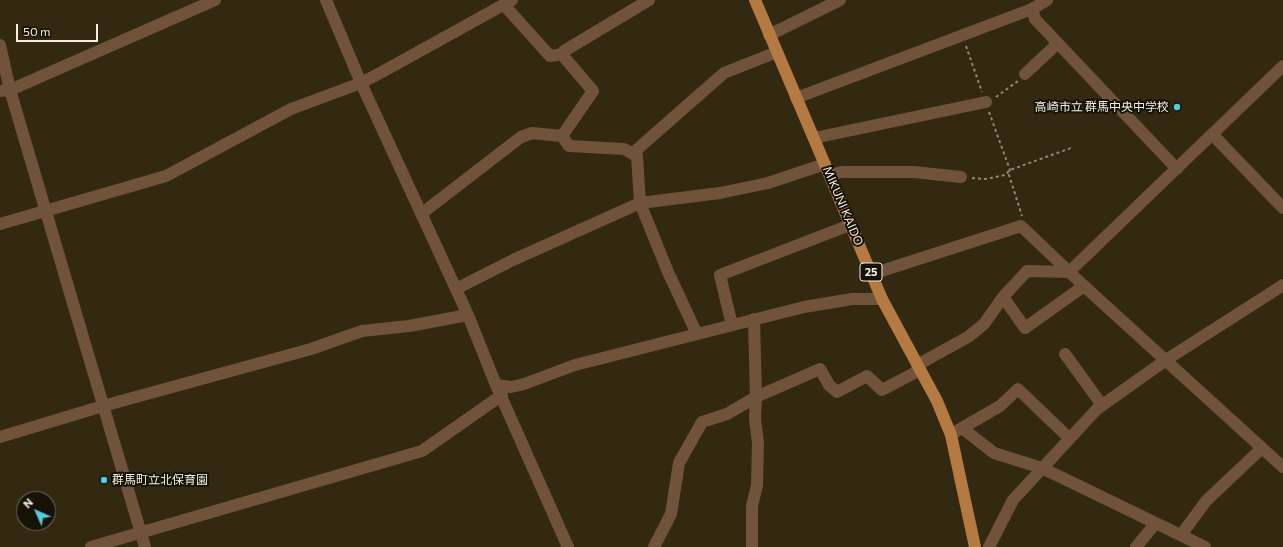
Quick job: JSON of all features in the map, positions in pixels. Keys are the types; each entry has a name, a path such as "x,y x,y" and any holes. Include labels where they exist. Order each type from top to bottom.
{"main road":[{"name":"MIKUNI KAIDO","path":"755,0 882,299 936,401 951,435 975,547"}],"street":[{"path":"5,90 215,0"},
{"path":"326,0 361,83 468,315 499,390 568,547"},
{"path":"0,224 166,176 291,109 361,83 508,2 550,56 563,54 564,51 649,0"},
{"path":"769,35 840,0"},
{"path":"796,98 1032,9 1047,0"},
{"path":"1032,9 1036,19 1177,168"},
{"path":"1025,74 1058,43"},
{"path":"0,45 5,90 46,210 145,547"},
{"path":"633,153 724,73 777,52"},
{"path":"562,136 593,92 563,54"},
{"path":"654,547 672,510 679,463 698,428 707,420 727,414 756,397 820,370 829,385 837,392 867,376 882,390 918,368 968,337 984,324 1003,297 1027,271 1069,272 1283,66"},
{"path":"814,138 986,102"},
{"path":"421,214 521,137 532,133 562,136 569,146 624,149 637,156 640,203 668,272 696,334"},
{"path":"1212,134 1283,208"},
{"path":"456,289 513,260 640,203 720,193 827,169 841,172 927,172 961,177"},
{"path":"732,325 720,275 850,225"},
{"path":"872,274 1021,226 1084,286 1283,468"},
{"path":"989,547 1013,500 1069,438 1102,405 1166,360 1283,285"},
{"path":"1003,297 1025,328 1084,286"},
{"path":"91,547 422,451 499,390 524,384 575,365 754,319 827,302 882,299"},
{"path":"0,437 103,406 311,349 362,332 409,326 468,315"},
{"path":"752,547 752,506 757,485 758,443 755,419 756,397 754,319"},
{"path":"1065,354 1102,405"},
{"path":"951,435 1000,406 1018,389 1069,438"},
{"path":"962,428 994,453 1042,468 1205,547"},
{"path":"1181,535 1206,501 1261,449"},
{"path":"1136,547 1155,524"}],"path":[{"path":"986,102 1015,85 1025,74"},
{"path":"961,177 986,179 1005,174 1010,170 1071,148"},
{"path":"1010,170 1009,174 1023,220 1021,226"}],"place":[{"name":"高崎市立 群馬中央中学校","path":"1177,107"},
{"name":"群馬町立北保育園","path":"104,480"}]}
